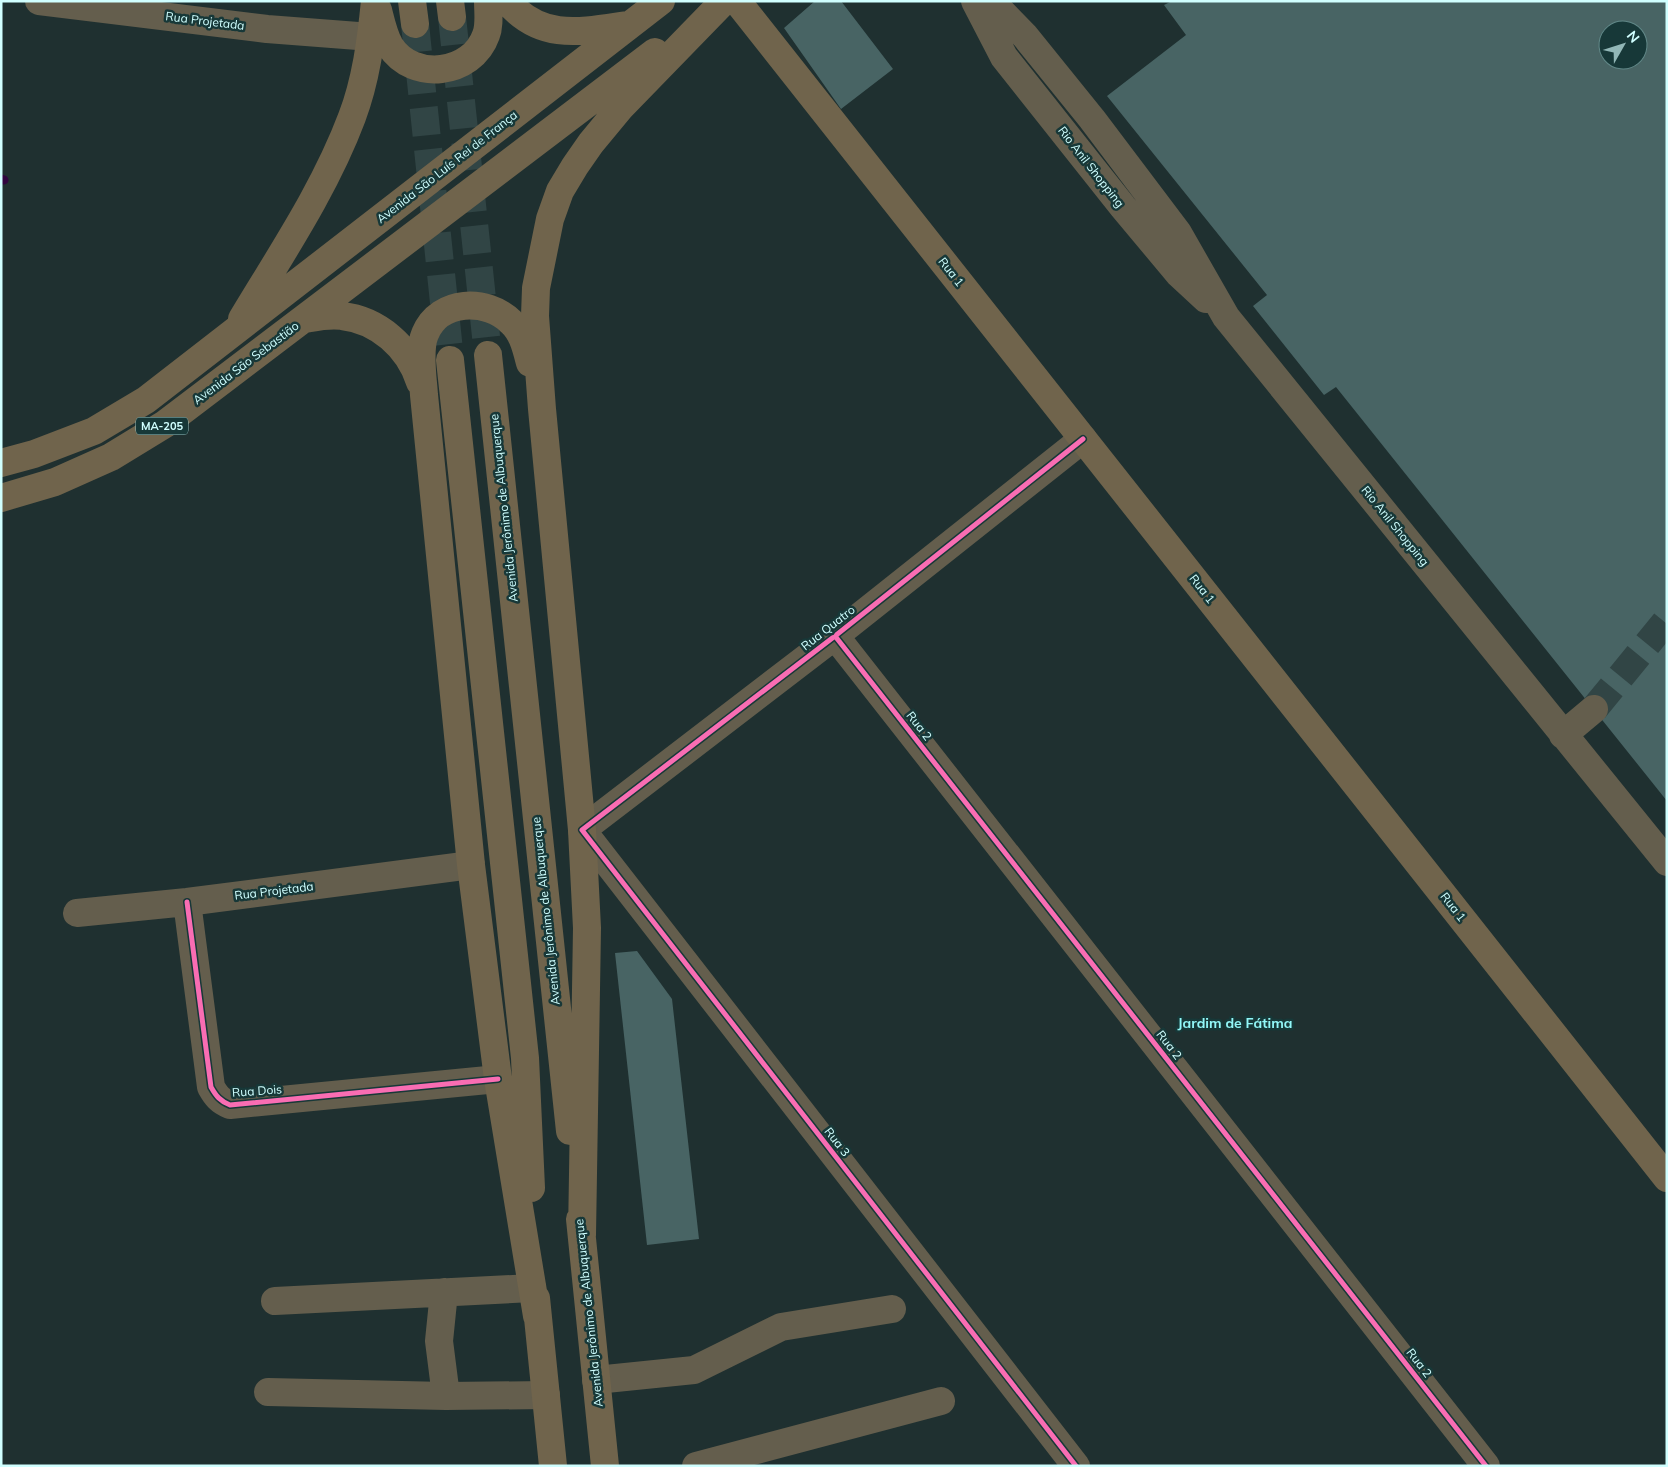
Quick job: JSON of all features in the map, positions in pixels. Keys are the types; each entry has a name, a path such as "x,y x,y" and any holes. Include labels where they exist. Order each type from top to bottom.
{"main road":[{"path":"234,332 318,191 337,153 352,117 364,79 375,1"},
{"path":"375,1 390,47 412,64 420,68 436,70 461,64 476,53 486,36 489,17 488,1"},
{"path":"506,1 522,16 551,30 580,32 630,24"},
{"name":"Avenida São Luís Rei de França","path":"234,332 660,1"},
{"path":"304,319 723,1"},
{"path":"582,1235 587,928 582,830 542,409 535,316 536,288 550,218 560,191 591,143 620,108 723,1"},
{"name":"Rua 1","path":"736,1 1667,1178"},
{"path":"542,409 525,344 519,332 505,316 497,311 472,304 455,307 440,315 427,328 422,345 424,395 471,865 498,1079 537,1316 553,1466"},
{"path":"304,319 342,316 360,320 378,328 395,341 410,358 418,374 424,395"},
{"name":"Avenida São Sebastião","path":"1,498 55,482 111,457 165,424 304,319"},
{"name":"MA-205","path":"1,463 34,454 94,431 146,400 234,332"},
{"name":"Avenida Jerônimo de Albuquerque","path":"488,355 605,1466"},
{"path":"450,360 525,1058 537,1316"}],"street":[{"name":"Rua Projetada","path":"39,1 267,29 371,37"},
{"name":"Rio Anil Shopping","path":"975,1 1004,57 1123,207 1179,274 1226,317"},
{"name":"Rio Anil Shopping","path":"983,1 1078,128 1226,317 1667,862"},
{"name":"Rio Anil Shopping","path":"992,1 1031,43 1092,119 1178,233 1226,317"},
{"name":"Rua Quatro","path":"582,830 835,636 1083,439"},
{"name":"Rua 2","path":"835,636 1486,1466"},
{"path":"1564,735 1594,709"},
{"name":"Rua 3","path":"582,830 1076,1466"},
{"name":"Rua Projetada","path":"77,913 187,902 471,865"},
{"name":"Rua Dois","path":"187,902 211,1087 221,1102 230,1105 498,1079"},
{"path":"275,1300 532,1288"},
{"path":"444,1292 439,1341 446,1396"},
{"path":"596,1380 694,1370 781,1328 892,1309"},
{"path":"268,1392 446,1396 546,1395"},
{"path":"696,1466 711,1460 941,1401"}],"building":[{"path":"815,1 841,1 893,69 841,109 784,28"},
{"path":"1172,1 1667,1 1667,801 1336,387 1324,395 1253,306 1267,295 1107,96 1186,35 1164,5"},
{"path":"637,951 672,999 699,1239 647,1245 615,953"}],"tunnel":[{"path":"452,17 488,355"},
{"path":"415,24 450,360"},
{"path":"1594,709 1667,620"}],"cycle path":[{"path":"1076,1466 582,830 835,636 1083,439"},
{"path":"835,636 1486,1466"},
{"path":"187,902 211,1087 224,1102 230,1105 498,1079"}],"district":[{"name":"Jardim de Fátima","path":"1235,1023"}]}
